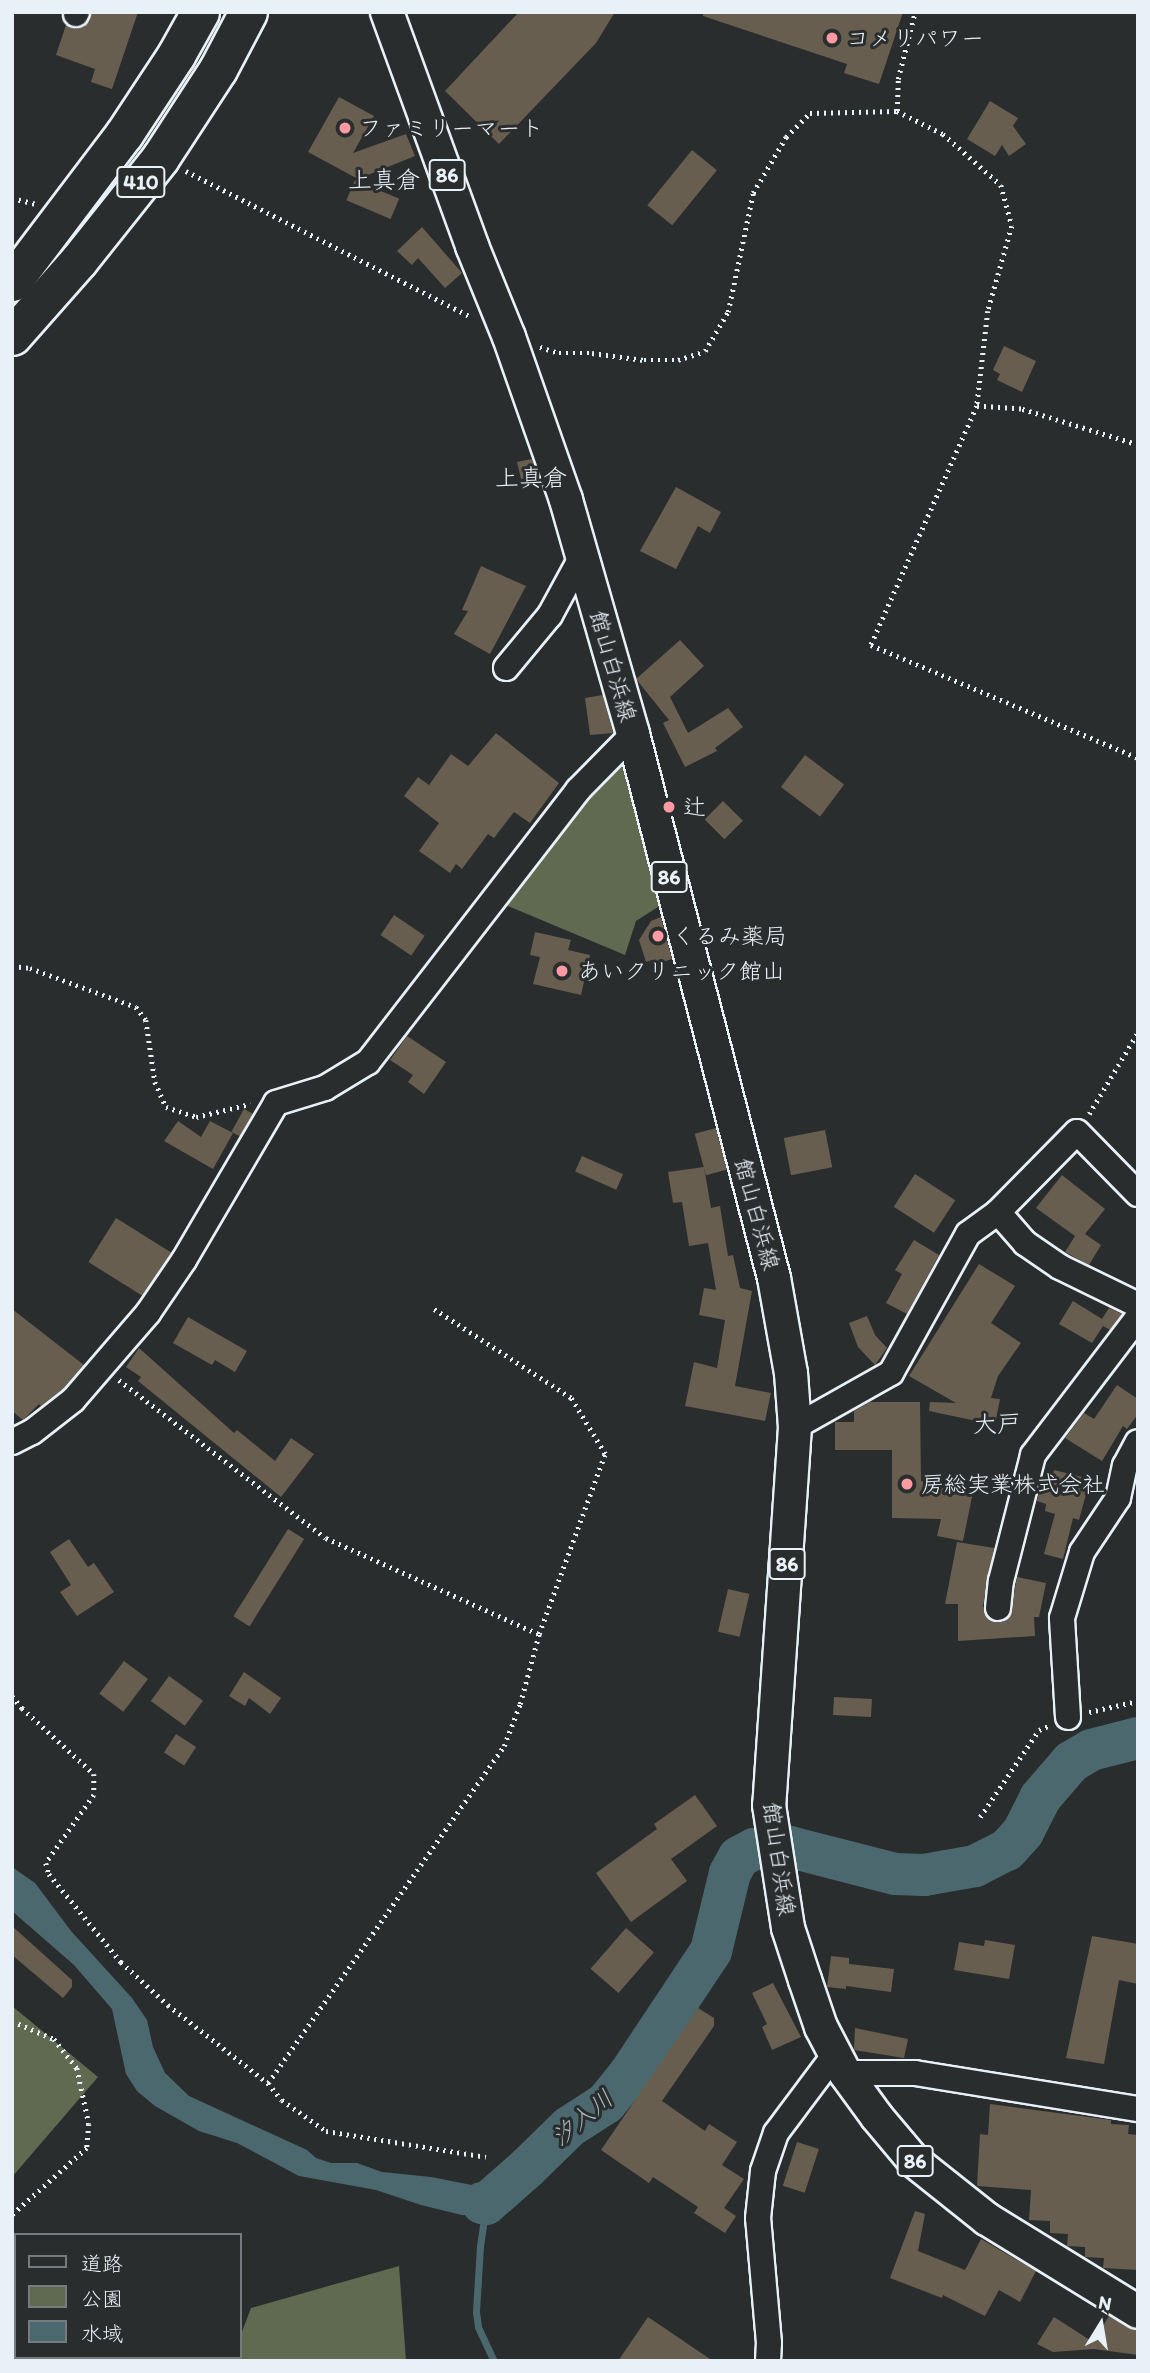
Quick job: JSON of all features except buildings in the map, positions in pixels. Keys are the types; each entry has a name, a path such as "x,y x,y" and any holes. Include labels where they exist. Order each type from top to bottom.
{"highway":[{"name":"410","path":"12,282 124,134 176,55 200,12"},
{"name":"410","path":"12,336 79,260 160,158 211,80 248,12"}],"main road":[{"name":"館山白浜線","path":"387,12 552,456 633,734 774,1278 791,1373 795,1427 769,1805 788,1928 821,2027 840,2063 877,2118 914,2161 987,2219 1138,2312"}],"street":[{"path":"506,668 550,615 582,556"},
{"path":"12,1442 32,1433 58,1414 148,1313 184,1260 276,1103 325,1088 368,1062 578,790 633,734"},
{"path":"795,1427 891,1373 968,1234 998,1212 1077,1132 1138,1194"},
{"path":"998,1212 1025,1243 1060,1267 1138,1305"},
{"path":"998,1608 1001,1581 1033,1455 1138,1317"},
{"path":"1068,1717 1062,1618 1082,1552 1118,1498 1125,1466 1138,1442"},
{"path":"768,2361 769,2343 758,2218 764,2171 776,2133 840,2063 1132,2103"}],"path":[{"path":"897,111 898,79 915,12"},
{"path":"160,158 509,337 559,353 678,360 705,351 728,313 753,193 786,137 810,113 897,111 943,134 1001,185 1012,226 988,311 977,406 871,645 1138,758"},
{"path":"977,406 1021,409 1138,445"},
{"path":"12,966 30,968 136,1007 146,1020 155,1082 166,1107 196,1117 240,1104 276,1103"},
{"path":"1077,1132 1138,1032"},
{"path":"268,2083 504,1746 520,1704 539,1634 605,1454 571,1398 432,1308"},
{"path":"102,1367 326,1538 539,1634"},
{"path":"12,1696 94,1774 94,1795 46,1863 49,1874 121,1962 168,2005 268,2083 282,2100 326,2131 486,2157"},
{"path":"980,1817 1039,1730 1068,1717 1138,1701"},
{"path":"12,2021 54,2039 76,2068 89,2124 87,2148 12,2215"}],"green space":[{"path":"624,759 661,905 636,921 625,955 503,904 541,852"},
{"path":"12,2006 98,2077 12,2177"},
{"path":"399,2266 406,2361 231,2361 242,2359 242,2332 251,2308"}],"water":[{"path":"12,1867 35,1883 71,1931 132,1998 147,2020 153,2047 165,2073 189,2096 331,2163 357,2163 382,2172 431,2177 482,2187 527,2168 515,2187 502,2195 490,2210 477,2216 462,2215 376,2190 299,2176 237,2143 199,2131 155,2106 137,2091 126,2074 112,2009 74,1965 12,1911"}],"waterway":[{"name":"汐入川","path":"482,2203 486,2204 569,2127 606,2103 628,2076 711,1951 730,1873 739,1857 754,1849 790,1847 895,1874 924,1875 975,1866 1007,1850 1023,1832 1040,1798 1071,1762 1091,1750 1138,1738"},
{"path":"486,2205 480,2246 476,2312 478,2327 494,2361"}],"place":[{"name":"コメリパワー","path":"832,38"},
{"name":"ファミリーマート","path":"345,128"},
{"name":"辻","path":"669,807"},
{"name":"くるみ薬局","path":"658,936"},
{"name":"あいクリニック館山","path":"562,971"},
{"name":"房総実業株式会社","path":"907,1484"}],"district":[{"name":"上真倉","path":"384,180"},
{"name":"上真倉","path":"531,478"},
{"name":"大戸","path":"997,1424"}]}
